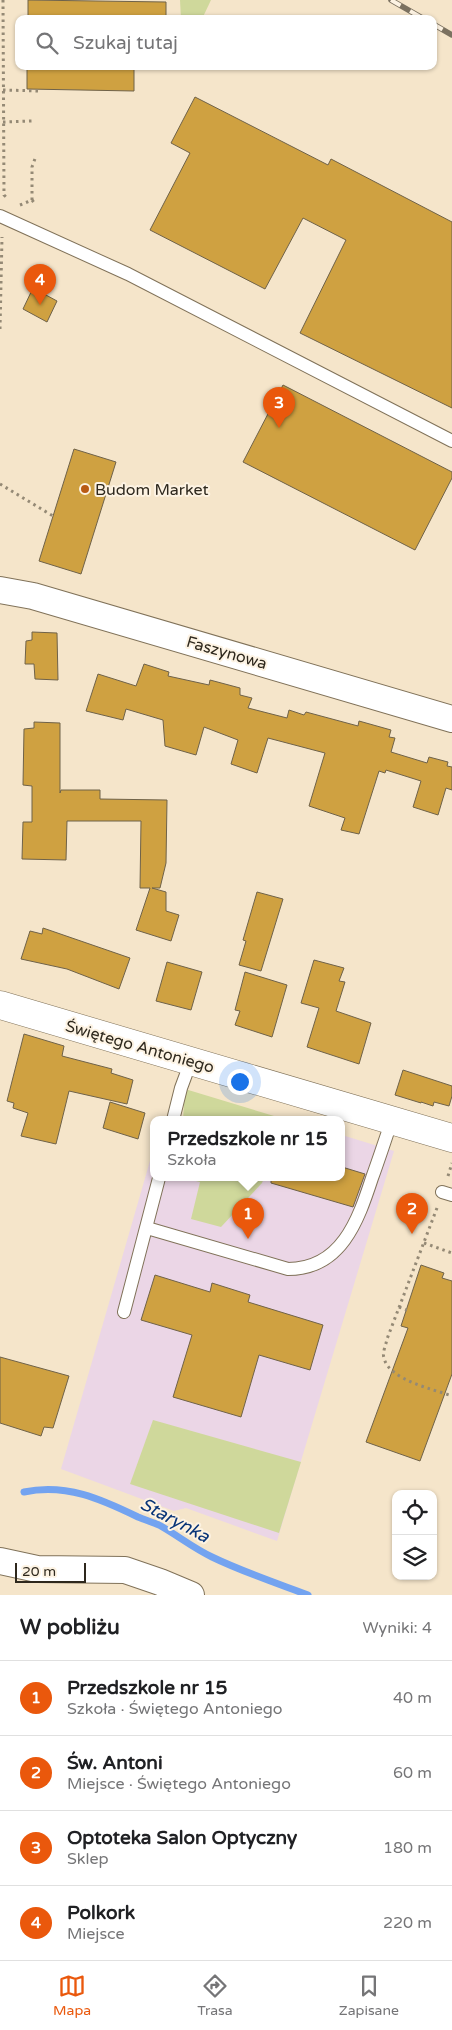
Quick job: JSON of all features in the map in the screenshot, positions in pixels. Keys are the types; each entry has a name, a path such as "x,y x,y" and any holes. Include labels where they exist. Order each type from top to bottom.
{"street":[{"name":"Faszynowa","path":"0,590 33,596 452,719"},
{"name":"Świętego Antoniego","path":"0,1004 452,1138"},
{"path":"0,1561 37,1569 125,1570 191,1595"}],"lane":[{"path":"1,217 128,274 452,441"},
{"path":"174,1116 181,1088 191,1061"},
{"path":"147,1228 288,1268 316,1264 326,1258 341,1244 360,1217 392,1120"},
{"path":"124,1312 158,1181"}],"path":[{"path":"0,329 3,0"},
{"path":"3,90 40,91 40,89"},
{"path":"3,122 32,122"},
{"path":"36,156 32,168 32,200 36,205"},
{"path":"2,195 13,204 20,206 32,200"},
{"path":"0,484 53,516"},
{"path":"452,1162 447,1194 424,1243 387,1339 383,1356 386,1365 396,1376 452,1396"},
{"path":"424,1243 452,1252"},
{"path":"399,1307 407,1310"}],"shaded area":[{"path":"345,1136 394,1151 277,1541 186,1508 174,1511 61,1469 150,1161 150,1181 345,1181"}],"green space":[{"path":"180,0 211,0 204,15 181,15"},
{"path":"185,1089 274,1116 183,1116"},
{"path":"196,1181 263,1181 221,1227 191,1219 200,1182"},
{"path":"153,1420 301,1462 279,1533 130,1484"}],"building":[{"path":"28,0 166,2 166,15 28,15"},
{"path":"27,70 134,70 134,91 27,89"},
{"path":"195,97 328,165 331,159 452,222 452,408 300,333 346,240 303,218 265,289 150,230 190,153 171,143"},
{"path":"33,288 57,301 47,322 23,309"},
{"path":"283,385 452,472 452,478 415,550 243,462"},
{"name":"Budom Market","path":"74,449 116,462 81,574 39,561"},
{"path":"32,632 57,633 58,680 35,679 34,664 25,664 26,641 32,640"},
{"path":"144,664 169,672 168,676 209,685 210,680 240,688 240,695 252,698 248,708 287,718 289,710 304,715 306,712 358,726 359,721 391,730 389,737 395,738 391,752 427,763 429,757 448,762 447,766 452,767 452,790 446,788 438,815 413,807 421,781 386,770 385,773 379,771 359,834 341,830 345,818 309,806 325,753 268,738 257,773 231,764 238,740 204,727 196,755 165,746 163,720 126,709 123,720 86,711 98,674 136,686"},
{"path":"34,722 60,723 60,793 61,790 100,790 100,799 167,800 166,863 160,888 152,888 166,892 166,911 179,915 171,941 136,930 150,888 140,888 141,821 67,821 66,860 22,859 23,822 32,822 32,786 23,785 24,729 34,728"},
{"path":"257,892 283,899 261,971 239,965 246,941 243,940"},
{"path":"43,928 130,958 119,989 67,969 21,959 30,931 42,934"},
{"path":"314,960 344,968 339,981 345,982 336,1011 371,1023 359,1064 307,1047 319,1008 301,1003"},
{"path":"167,962 202,972 191,1010 156,1001"},
{"path":"245,972 287,985 272,1037 235,1025 240,1011 235,1010"},
{"path":"24,1034 64,1046 62,1056 112,1069 111,1073 133,1080 127,1104 69,1091 56,1144 21,1136 28,1113 13,1108 14,1103 7,1101"},
{"path":"403,1070 452,1086 449,1106 434,1102 433,1106 395,1095"},
{"path":"110,1102 145,1113 138,1139 103,1128"},
{"path":"345,1168 365,1174 353,1207 271,1183 271,1181 345,1181"},
{"path":"421,1265 444,1273 442,1278 452,1281 452,1374 420,1461 366,1442 408,1328 401,1326"},
{"path":"155,1275 210,1292 212,1283 250,1295 248,1302 323,1325 310,1370 259,1355 241,1417 173,1397 192,1335 141,1320"},
{"path":"0,1357 69,1376 53,1428 44,1427 41,1436 0,1423"}],"waterway":[{"name":"Starynka","path":"24,1492 39,1490 69,1491 97,1499 159,1525 212,1557 308,1595"}],"railway":[{"path":"391,0 417,15"},
{"path":"437,26 452,35"}],"place":[{"name":"Polkork","path":"40,305"},
{"name":"Optoteka Salon Optyczny","path":"279,428"},
{"name":"Budom Market","path":"85,489"},
{"name":"Św. Antoni","path":"412,1234"},
{"name":"Przedszkole nr 15","path":"248,1239"}]}
